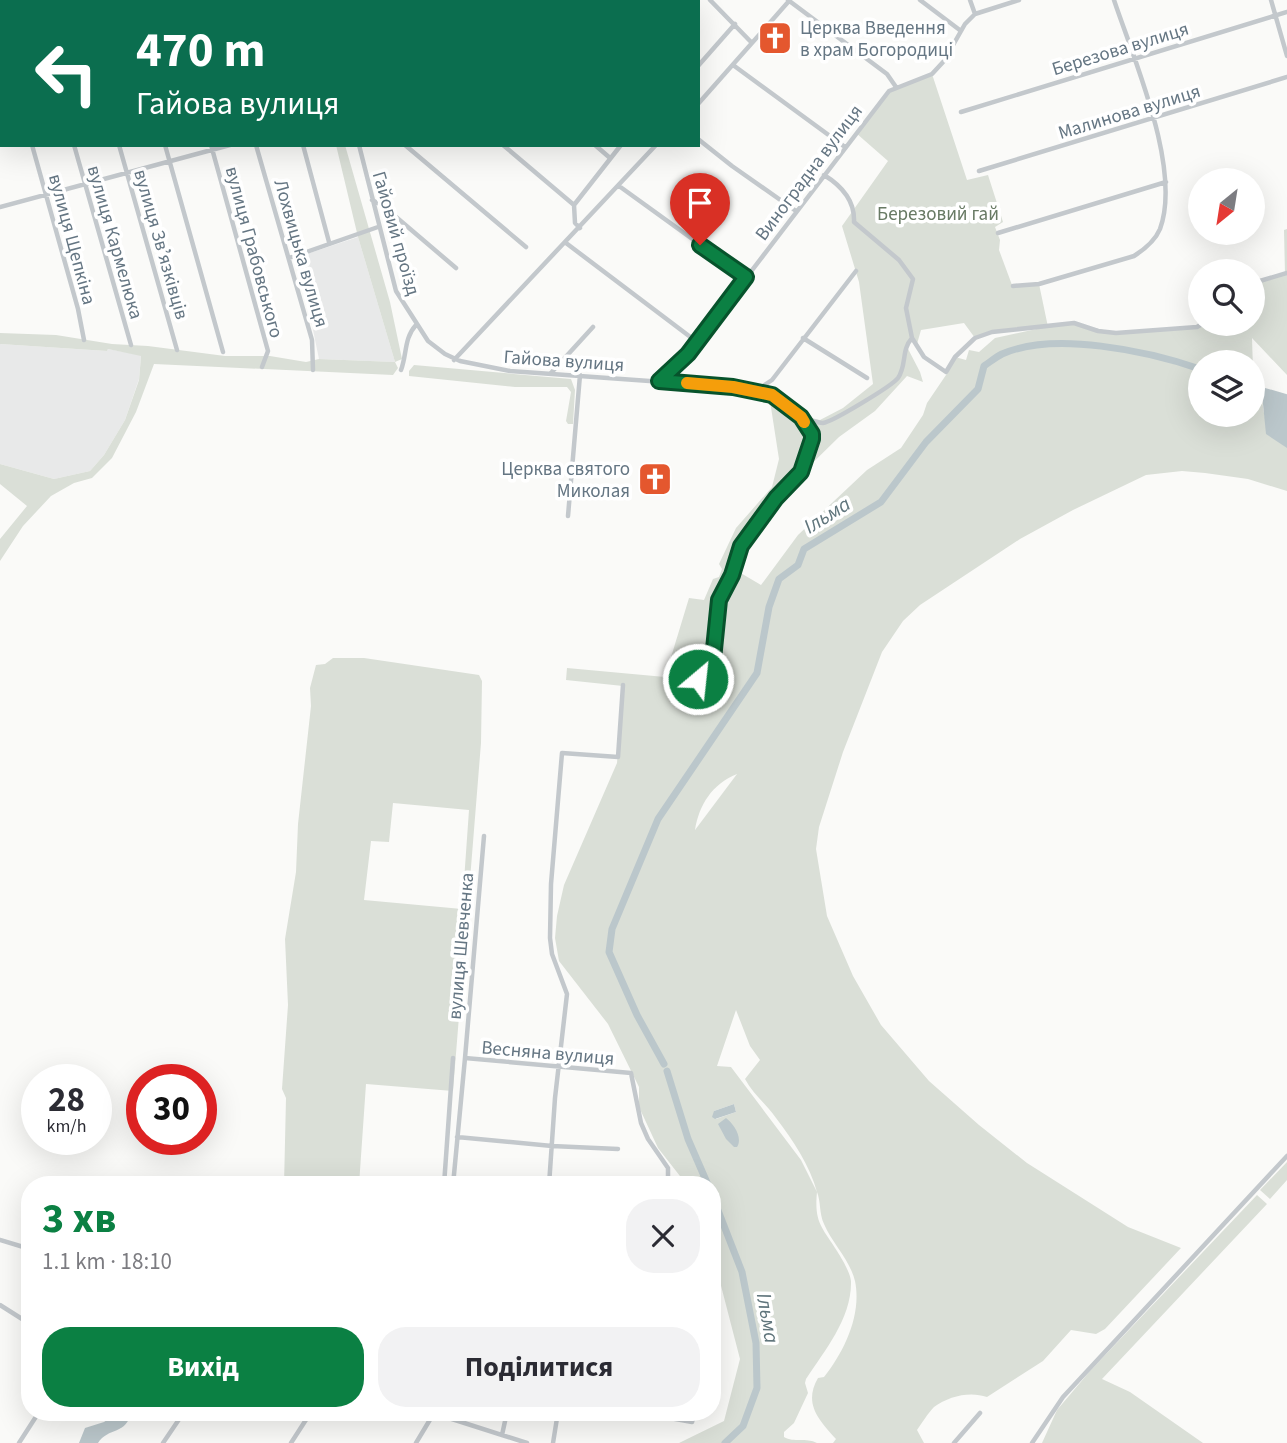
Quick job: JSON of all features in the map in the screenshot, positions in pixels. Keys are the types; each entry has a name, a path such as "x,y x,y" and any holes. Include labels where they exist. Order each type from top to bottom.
{"street":[{"path":"710,0 752,43"},
{"path":"700,102 789,0 887,74 896,87"},
{"path":"920,0 961,31"},
{"path":"970,0 975,14"},
{"name":"Виноградна вулиця","path":"659,381 676,367 697,342 889,90 932,74 944,61 961,31 975,14 1019,0"},
{"path":"1013,286 1039,284 1134,256 1147,248 1159,232 1163,218 1165,165 1153,119 1114,0"},
{"path":"1271,0 1287,57"},
{"name":"Березова вулиця","path":"961,112 1287,12"},
{"path":"700,64 735,24"},
{"path":"733,65 845,147"},
{"name":"Малинова вулиця","path":"979,171 1287,77"},
{"path":"700,141 796,211"},
{"name":"вулиця Щепкіна","path":"33,147 78,309 84,340"},
{"name":"вулиця Кармелюка","path":"76,147 131,345"},
{"name":"вулиця Звʼязківців","path":"120,147 177,349"},
{"path":"166,147 223,352"},
{"name":"Лохвицька вулиця","path":"257,147 312,340 313,370"},
{"path":"304,147 329,242"},
{"name":"Гайовий проїзд","path":"359,147 396,291 416,325"},
{"path":"407,147 526,247"},
{"path":"505,147 574,205"},
{"path":"597,147 610,158"},
{"path":"580,228 575,223 574,205 619,147"},
{"path":"454,360 654,147"},
{"path":"0,208 212,148"},
{"name":"вулиця Грабовського","path":"212,148 268,351 262,367"},
{"path":"824,175 838,184 853,203 854,222 899,260 913,278 906,308 912,338 925,357 946,372 954,357 975,338 992,332 1073,323 1098,331 1116,333 1188,328"},
{"path":"998,233 1166,183"},
{"path":"619,186 746,277"},
{"path":"371,200 382,205 456,268"},
{"path":"289,258 378,227"},
{"path":"566,243 697,342"},
{"path":"753,393 772,380 856,271"},
{"path":"1265,279 1287,273"},
{"path":"401,370 408,333 416,325"},
{"name":"Гайова вулиця","path":"416,325 428,341 454,360 503,370 733,387 772,395 801,417"},
{"path":"550,373 593,327"},
{"path":"803,338 867,378"},
{"path":"801,417 822,423 838,417 889,387 902,370 904,349 912,338"},
{"path":"568,516 580,375"},
{"path":"698,679 713,659 719,600 732,575 741,546 776,498 801,472 812,434 801,417"},
{"path":"550,1176 567,994 552,954 550,916 562,753 618,757 623,685"},
{"name":"вулиця Шевченка","path":"465,1058 484,836"},
{"path":"445,1176 453,1058"},
{"name":"Весняна вулиця","path":"454,1176 465,1058 631,1073 640,1123 668,1168 668,1176"},
{"path":"457,1138 618,1149"},
{"path":"1032,1443 1053,1408 1287,1156"},
{"path":"0,1240 21,1246"},
{"path":"0,1305 21,1318"},
{"path":"954,1443 981,1413"},
{"path":"19,1443 33,1421"},
{"path":"163,1443 178,1421"},
{"path":"292,1443 306,1421"},
{"path":"416,1443 428,1421"},
{"path":"458,1421 527,1443"},
{"path":"502,1435 505,1421"},
{"path":"552,1443 556,1421"}],"shaded area":[{"path":"358,237 395,362 319,359 298,257"},
{"path":"0,344 108,349 141,355 139,379 125,420 104,455 90,471 54,479 0,464"},
{"path":"1265,395 1287,399 1287,448 1266,434"},
{"path":"734,1104 736,1112 715,1119 712,1117 714,1111"},
{"path":"726,1118 737,1131 737,1147 726,1139 718,1124"},
{"path":"128,1421 98,1443 79,1443 85,1428 104,1422"}],"green space":[{"name":"Березовий гай","path":"932,74 967,180 988,175 1003,222 995,227 1000,240 999,250 1012,285 1039,284 1048,327 1074,323 1116,333 1188,328 1188,336 1265,336 1265,280 1285,274 1284,230 1287,229 1287,375 1252,338 1252,350 1188,350 1188,427 1265,427 1265,417 1275,434 1287,444 1287,491 1248,479 1205,473 1182,471 1146,475 1020,539 920,605 903,621 882,652 843,752 819,827 816,849 827,916 853,976 881,1025 929,1081 1027,1163 1128,1227 1181,1248 1105,1329 1096,1334 1071,1330 1043,1361 987,1397 974,1394 960,1396 934,1407 917,1430 924,1443 833,1443 836,1439 815,1411 812,1396 818,1378 824,1377 850,1332 856,1294 855,1281 849,1266 824,1224 817,1192 820,1224 851,1281 842,1321 806,1379 808,1393 794,1423 784,1432 784,1437 788,1439 817,1443 679,1443 724,1421 740,1359 721,1286 721,1176 680,1176 658,1148 639,1107 639,1087 608,1024 559,961 555,938 564,885 617,763 623,686 566,680 567,668 665,677 689,598 704,600 713,579 719,577 722,569 719,564 736,528 772,487 779,459 770,401 774,393 803,416 820,420 843,408 873,384 859,282 842,226 888,161 856,133 889,91","holes":["964,323 975,338 1013,328 1041,328 995,338 979,352 969,350 966,360 955,357 901,448 867,470 798,535 761,585 739,572 747,556 745,553 763,520 786,489 839,437 875,411 907,376 923,382 906,345 912,338 917,344 921,330","737,774 695,830 708,796 720,783","736,1010 750,1046 760,1060 745,1079 795,1144 817,1192 801,1160 731,1067 717,1066","734,1104 736,1112 716,1119 714,1111"]},
{"path":"336,147 346,147 390,302 402,359 395,362 358,237"},
{"path":"0,333 56,335 112,344 225,356 270,356 306,362 319,359 395,362 398,368 393,375 154,364 136,412 112,458 92,478 74,483 51,496 23,526 0,561 0,539 27,506 0,484 0,464 54,479 90,471 104,455 125,420 139,380 141,356 108,349 0,344"},
{"path":"414,365 571,379 575,390 573,424 566,421 571,392 567,387 515,387 409,376"},
{"path":"333,658 364,658 479,675 482,681 481,743 453,1091 366,1084 360,1176 284,1176 286,1098 282,1089 288,1005 285,939 296,872 298,824 311,706 310,688 316,665 325,664","holes":["393,803 469,810 462,909 364,900 371,841 389,842"]},
{"path":"1287,1162 1287,1180 1270,1199 1260,1190"},
{"path":"1257,1195 1267,1204 1102,1379 1130,1392 1203,1443 1042,1443 1057,1410 1090,1371"}],"waterway":[{"name":"Ільма","path":"664,1064 637,1015 609,952 612,929 658,819 757,673 769,607 779,579 798,565 804,549 881,502 926,442 978,389 984,366 1002,354 1023,347 1074,344 1128,350 1188,365"},
{"name":"Ільма","path":"1265,392 1287,398"},
{"name":"Ільма","path":"667,1071 688,1139 704,1176"},
{"name":"Ільма","path":"721,1218 742,1272 756,1343 757,1388 743,1426 725,1443"}],"slow traffic":[{"path":"687,383 733,387 772,395 804,422"}],"place":[{"name":"Церква Введення в храм Богородиці","path":"775,38"},
{"name":"Церква святого Миколая","path":"655,479"}],"route":[{"path":"698,679 713,659 719,600 732,575 741,546 776,498 801,472 812,439 812,434 801,417 772,395 733,387 659,381 688,354 746,277 700,245"}]}
